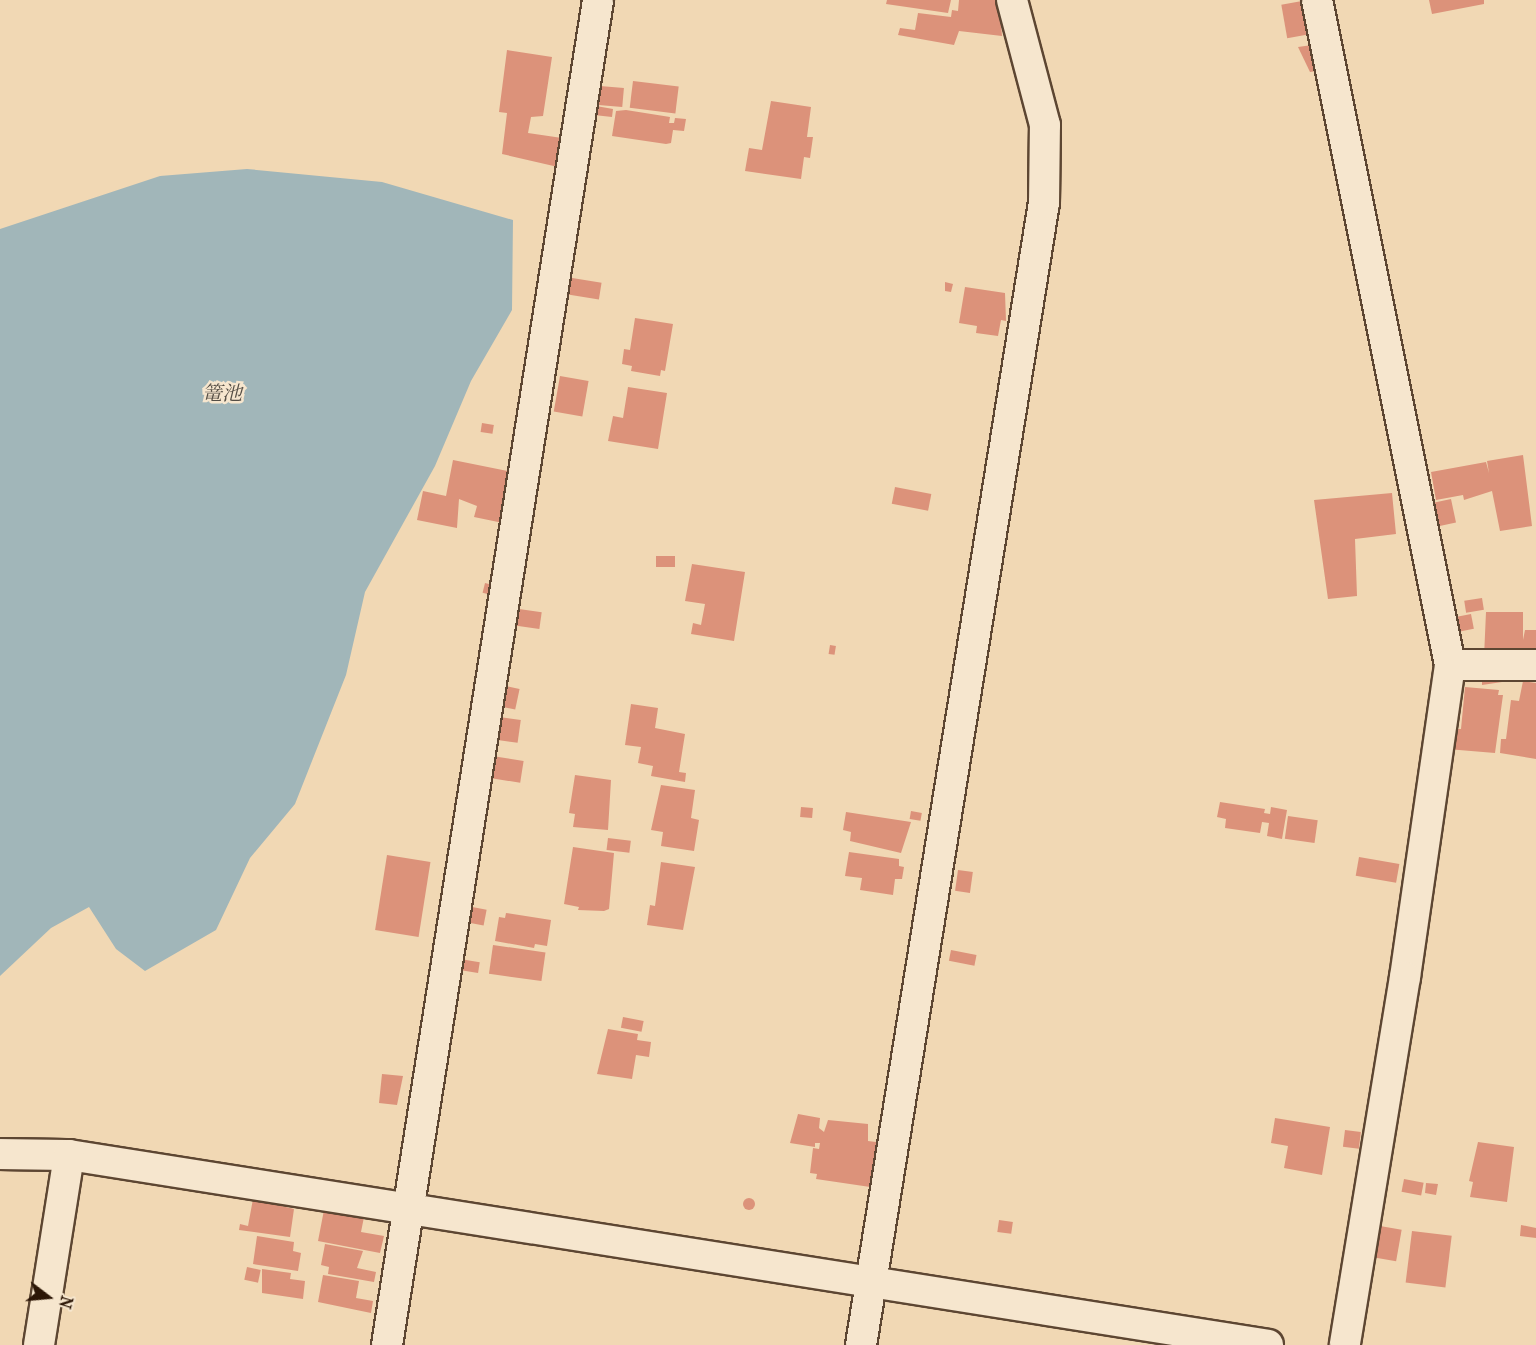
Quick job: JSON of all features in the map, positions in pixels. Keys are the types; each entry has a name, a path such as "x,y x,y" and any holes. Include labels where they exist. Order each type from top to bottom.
{"street":[{"path":"387,1345 598,0"},
{"path":"861,1345 1044,203 1045,125 1012,0"},
{"path":"1317,0 1450,665 1405,977 1345,1345"},
{"path":"1450,665 1536,665"},
{"path":"0,1154 69,1155 409,1212 1268,1345"},
{"path":"39,1345 69,1155"}],"water":[{"name":"篭池","path":"247,169 382,182 513,220 512,310 471,381 435,466 365,592 346,675 295,804 250,858 216,930 145,971 116,949 89,907 51,928 0,976 0,229 160,176"}],"building":[{"path":"887,0 951,0 948,13 886,4"},
{"path":"959,0 999,0 1002,36 959,31 954,45 898,35 900,28 915,30 918,13 951,17 952,10 958,11"},
{"path":"1429,0 1484,0 1484,4 1432,14"},
{"path":"1302,1 1308,34 1287,38 1281,5"},
{"path":"1312,45 1317,71 1310,72 1298,47"},
{"path":"507,50 552,57 543,116 531,117 528,133 562,138 558,167 502,154 507,113 499,112"},
{"path":"633,81 679,87 675,113 630,108"},
{"path":"600,86 624,88 622,107 598,105"},
{"path":"771,101 811,107 807,137 813,137 810,158 804,157 801,179 745,171 749,148 762,150"},
{"path":"596,106 613,109 612,117 594,115"},
{"path":"626,110 670,117 669,123 674,123 675,118 686,119 684,131 673,130 671,143 666,144 612,136 616,111"},
{"path":"566,277 602,283 599,299 563,294"},
{"path":"945,282 953,284 951,292 945,291"},
{"path":"965,287 1005,293 1006,321 1001,320 998,336 976,333 977,326 959,323"},
{"path":"635,318 673,324 665,371 661,370 660,376 631,371 632,366 622,364 624,349 630,350"},
{"path":"560,376 589,381 582,416 554,411"},
{"path":"628,387 667,393 658,449 608,441 613,416 623,418"},
{"path":"482,423 494,425 492,434 481,432"},
{"path":"1523,455 1532,526 1500,531 1492,491 1464,500 1463,495 1436,500 1431,472 1486,462 1489,473 1487,461"},
{"path":"453,460 513,472 503,523 474,517 477,506 459,499 457,528 417,520 423,491 446,496"},
{"path":"895,487 931,494 928,511 892,504"},
{"path":"1392,493 1396,534 1355,539 1357,596 1328,599 1314,500"},
{"path":"1451,499 1456,522 1432,528 1427,504"},
{"path":"656,556 675,556 675,567 656,567"},
{"path":"692,564 745,572 734,641 691,634 693,623 701,625 705,604 685,601"},
{"path":"485,583 493,585 490,595 483,593"},
{"path":"1482,598 1484,610 1466,613 1464,601"},
{"path":"512,608 542,612 539,629 510,625"},
{"path":"1486,612 1523,612 1523,640 1525,630 1536,630 1536,659 1484,657"},
{"path":"1471,614 1474,629 1452,633 1449,618"},
{"path":"830,645 836,646 835,655 829,654"},
{"path":"1523,681 1536,683 1536,759 1500,753 1501,739 1506,739 1511,700 1519,701"},
{"path":"1482,682 1502,682 1482,685"},
{"path":"501,685 520,689 515,709 497,706"},
{"path":"1465,687 1499,690 1498,695 1503,695 1495,753 1447,749 1447,740 1455,740 1456,729 1461,729"},
{"path":"631,704 658,708 655,728 685,734 679,772 686,773 685,782 651,776 653,766 638,763 641,747 625,745"},
{"path":"499,717 521,720 518,743 496,740"},
{"path":"492,756 524,761 520,783 489,778"},
{"path":"575,775 611,780 608,830 573,827 575,814 569,813"},
{"path":"661,785 695,790 691,818 699,820 694,851 661,846 663,832 651,830"},
{"path":"1220,802 1265,809 1264,813 1270,814 1271,807 1287,810 1282,839 1267,836 1269,823 1262,822 1260,833 1225,828 1226,819 1217,817"},
{"path":"801,807 813,808 812,818 800,817"},
{"path":"911,811 922,813 920,821 910,819"},
{"path":"846,812 911,822 901,853 850,841 851,832 843,830"},
{"path":"1288,816 1318,820 1315,843 1285,839"},
{"path":"608,838 631,841 629,853 607,850"},
{"path":"573,847 614,853 609,909 604,911 578,910 579,907 564,904"},
{"path":"849,852 899,859 899,866 904,867 902,879 895,879 893,895 860,890 862,878 845,876"},
{"path":"387,855 430,862 419,937 375,930"},
{"path":"1359,857 1399,864 1396,883 1356,876"},
{"path":"661,862 695,867 683,930 647,925 650,905 655,906"},
{"path":"958,870 973,872 970,893 955,891"},
{"path":"467,906 487,910 484,926 464,922"},
{"path":"506,913 551,920 547,946 535,944 534,948 495,941 499,917 505,918"},
{"path":"493,945 545,952 541,981 489,974"},
{"path":"951,950 977,955 974,966 949,961"},
{"path":"460,959 480,962 478,973 458,970"},
{"path":"623,1017 644,1021 642,1032 621,1028"},
{"path":"608,1029 638,1034 637,1040 651,1042 649,1057 636,1055 632,1079 597,1074"},
{"path":"382,1074 403,1076 397,1105 379,1103"},
{"path":"798,1114 820,1118 819,1128 824,1132 828,1120 868,1124 868,1141 884,1143 877,1188 816,1179 817,1174 810,1173 813,1148 819,1149 820,1143 815,1143 815,1147 790,1143"},
{"path":"1275,1118 1330,1127 1322,1175 1284,1168 1288,1146 1271,1143"},
{"path":"1345,1130 1361,1132 1359,1149 1343,1147"},
{"path":"1478,1142 1514,1147 1507,1202 1470,1197 1473,1182 1469,1181"},
{"path":"1404,1179 1424,1183 1421,1196 1402,1192"},
{"path":"1426,1183 1438,1184 1436,1195 1425,1193"},
{"path":"751,1198 755,1204 751,1210 747,1210 743,1202"},
{"path":"253,1199 294,1209 290,1237 239,1230 240,1224 248,1226"},
{"path":"324,1210 364,1217 361,1232 384,1236 380,1253 318,1241"},
{"path":"999,1220 1013,1222 1011,1234 997,1232"},
{"path":"1521,1225 1536,1228 1536,1238 1520,1236"},
{"path":"1380,1226 1402,1230 1396,1261 1374,1258"},
{"path":"1412,1231 1452,1236 1445,1287 1406,1283"},
{"path":"257,1236 294,1242 293,1251 301,1253 298,1271 253,1264"},
{"path":"325,1244 363,1251 357,1268 376,1272 374,1282 328,1274 329,1267 321,1265"},
{"path":"247,1267 261,1270 258,1283 244,1280"},
{"path":"262,1269 291,1273 290,1279 305,1281 303,1299 262,1293"},
{"path":"323,1275 359,1281 356,1298 373,1301 371,1313 318,1302"}]}
